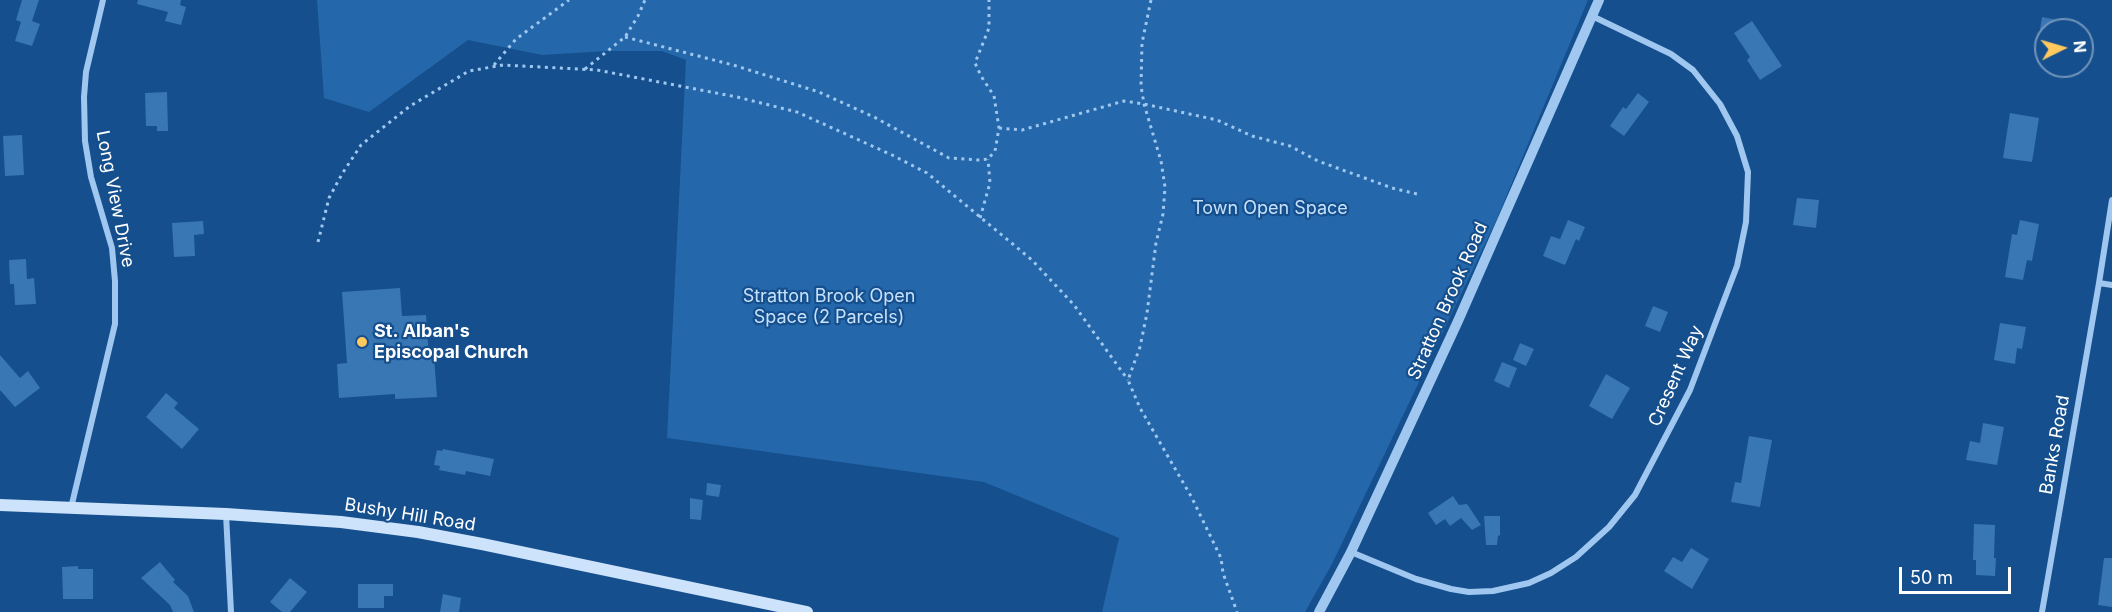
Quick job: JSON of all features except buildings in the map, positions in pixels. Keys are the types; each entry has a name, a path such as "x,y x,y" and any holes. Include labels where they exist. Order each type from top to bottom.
{"main road":[{"name":"Bushy Hill Road","path":"0,505 226,514 341,522 418,532 807,612"}],"street":[{"name":"Long View Drive","path":"70,508 116,324 112,248 91,177 85,141 86,72 103,0"},
{"name":"Stratton Brook Road","path":"1319,612 1351,552 1458,321 1599,0"},
{"name":"Cresent Way","path":"1351,552 1416,579 1469,592 1493,591 1529,583 1551,573 1576,557 1609,527 1635,495 1690,390 1737,266 1746,222 1748,172 1737,136 1720,104 1693,70 1671,54 1592,16"},
{"name":"Banks Road","path":"2042,612 2112,200"},
{"path":"2099,283 2112,285"},
{"path":"226,514 231,612"}],"path":[{"path":"493,67 516,39 569,0"},
{"path":"585,69 625,37 645,0"},
{"path":"625,37 733,65 819,92 874,117 949,158 988,159 995,151 999,128 994,96 975,63 989,28 989,0"},
{"path":"1128,380 1140,347 1147,313 1156,243 1163,214 1165,187 1161,161 1144,104 1140,65 1151,0"},
{"path":"318,242 329,198 361,144 410,106 469,70 503,65 585,69 797,112 927,173 1032,260 1074,304 1128,380 1140,408 1192,498 1221,558 1223,573 1237,612"},
{"path":"999,128 1022,130 1124,101 1144,104 1216,120 1252,136 1290,147 1318,161 1392,189 1421,195"},
{"path":"980,218 990,183 988,159"}],"green space":[{"path":"317,0 1588,0 1496,221 1332,564 1305,612 1102,612 1119,538 984,482 667,438 686,60 662,51 607,51 542,55 468,40 369,112 324,98"}],"place":[{"name":"St. Alban's Episcopal Church","path":"362,342"}],"park label":[{"name":"Town Open Space","path":"1270,209"},
{"name":"Stratton Brook Open Space (2 Parcels)","path":"829,307"}]}
